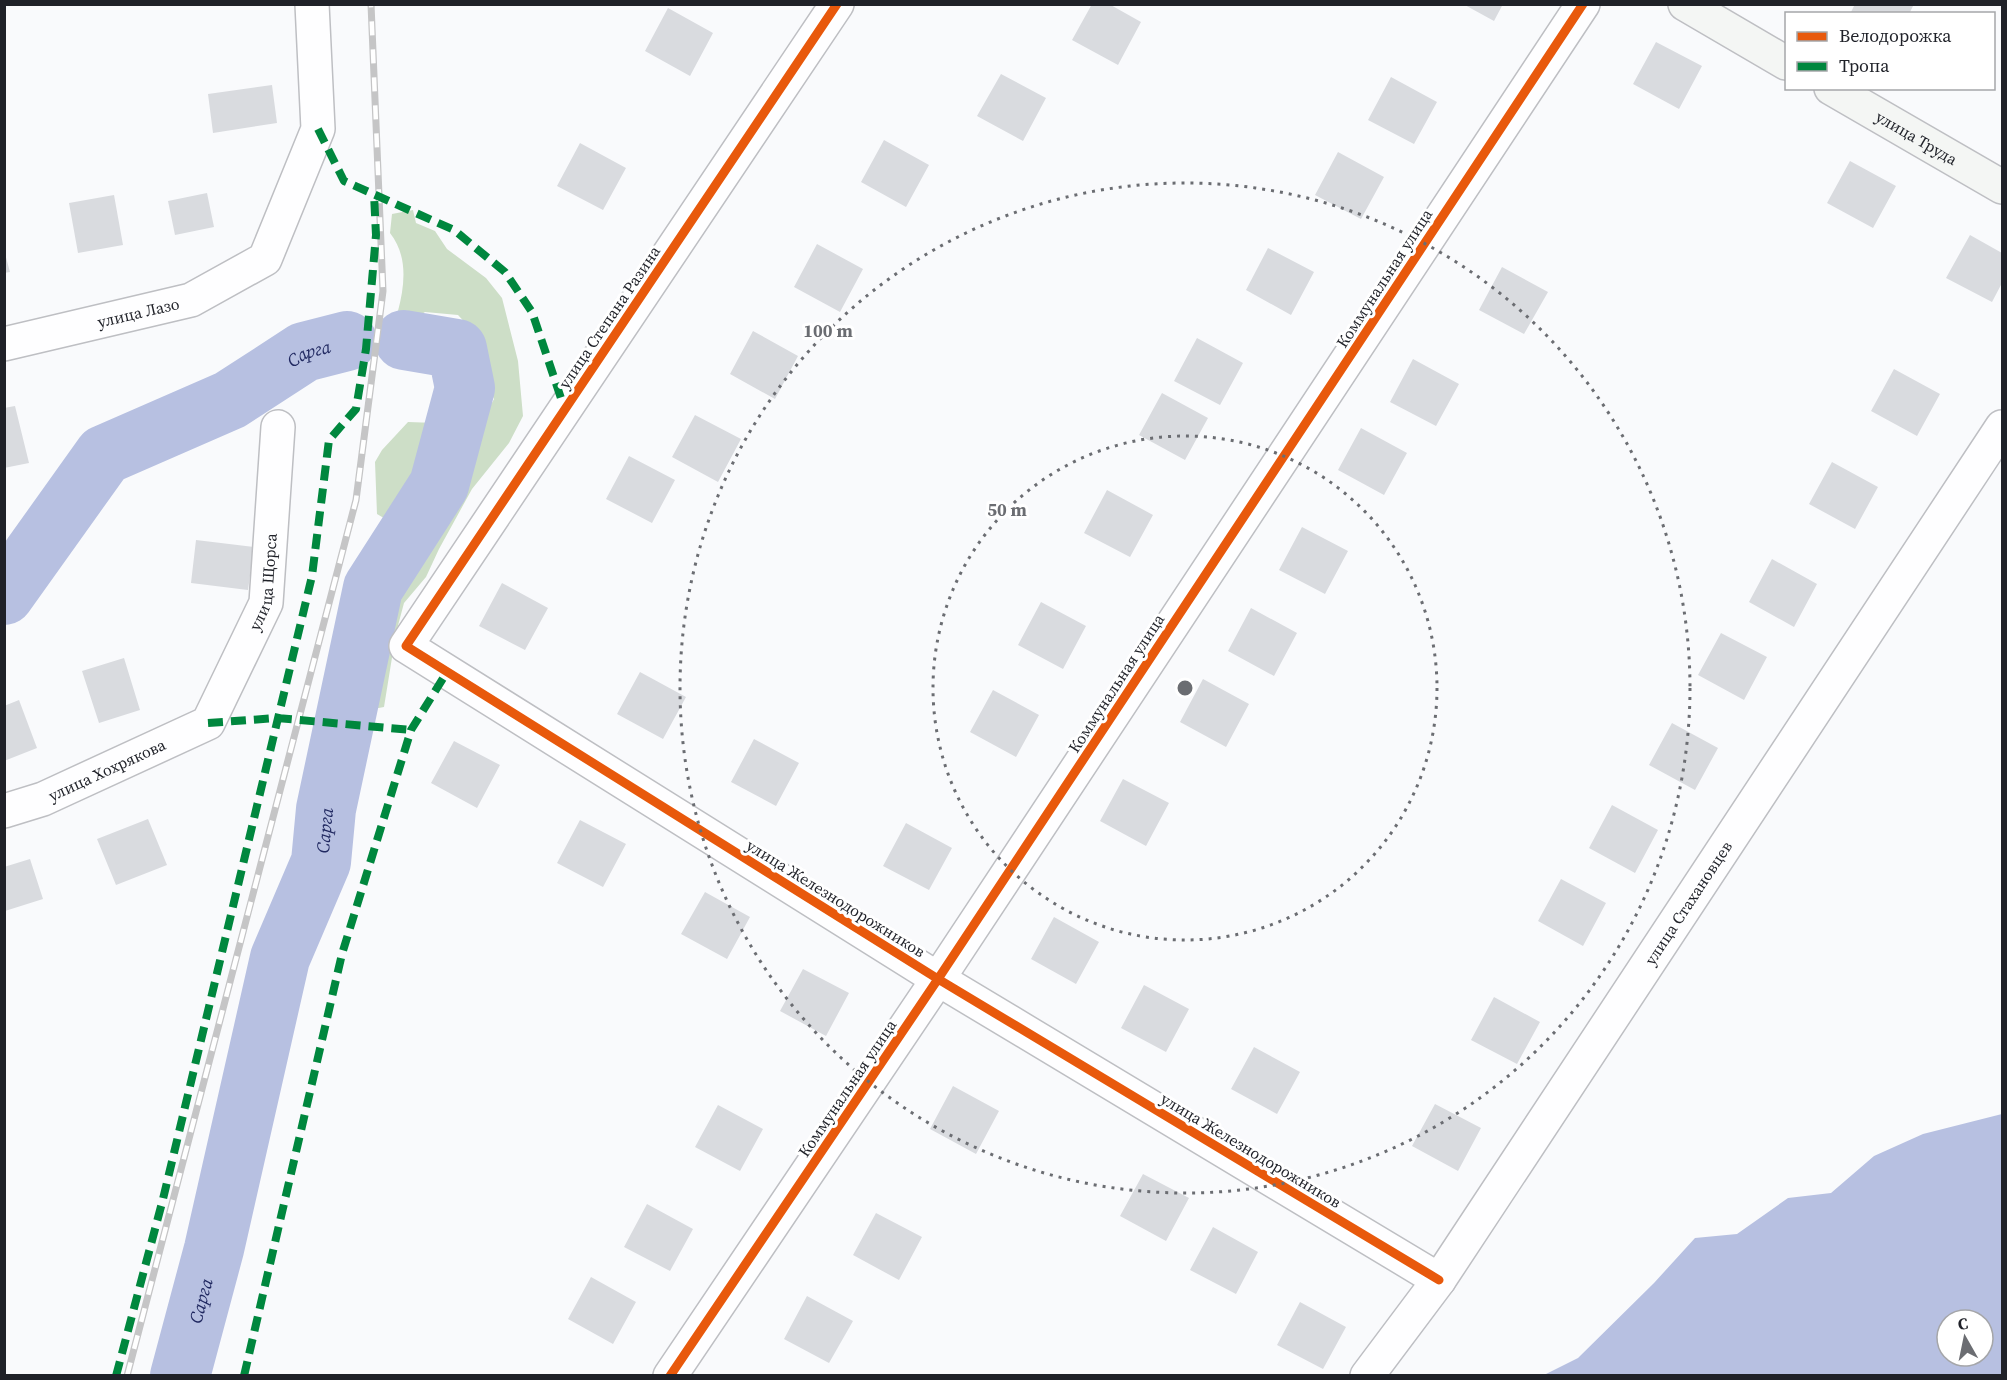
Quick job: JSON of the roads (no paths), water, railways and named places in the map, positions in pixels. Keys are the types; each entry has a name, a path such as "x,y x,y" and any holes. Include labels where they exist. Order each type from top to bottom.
{"street":[{"name":"улица Лазо","path":"4,344 191,300 265,259 318,129 312,4"},
{"name":"улица Степана Разина","path":"406,646 837,4"},
{"name":"Коммунальная улица","path":"670,1376 938,979 1582,4"},
{"path":"1685,4 1785,62"},
{"name":"улица Труда","path":"1835,90 2002,187"},
{"name":"улица Щорса","path":"208,723 266,603 278,427"},
{"name":"улица Стахановцев","path":"1367,1376 1439,1280 2002,427"},
{"name":"улица Железнодорожников","path":"406,646 938,979 1439,1280"},
{"name":"улица Хохрякова","path":"4,811 43,800 208,723"}],"water":[{"path":"2002,1114 2002,1375 1544,1375 1578,1358 1654,1283 1695,1238 1737,1234 1788,1198 1831,1193 1874,1156 1923,1134"}],"waterway":[{"name":"Сарга","path":"180,1376 214,1249 280,958 321,862 326,809 373,588 439,485 465,388 457,349 404,340"},
{"name":"Сарга","path":"4,595 104,455 230,400 304,352 347,341"}],"railway":[{"path":"127,1376 356,500 383,291 371,4"}]}
